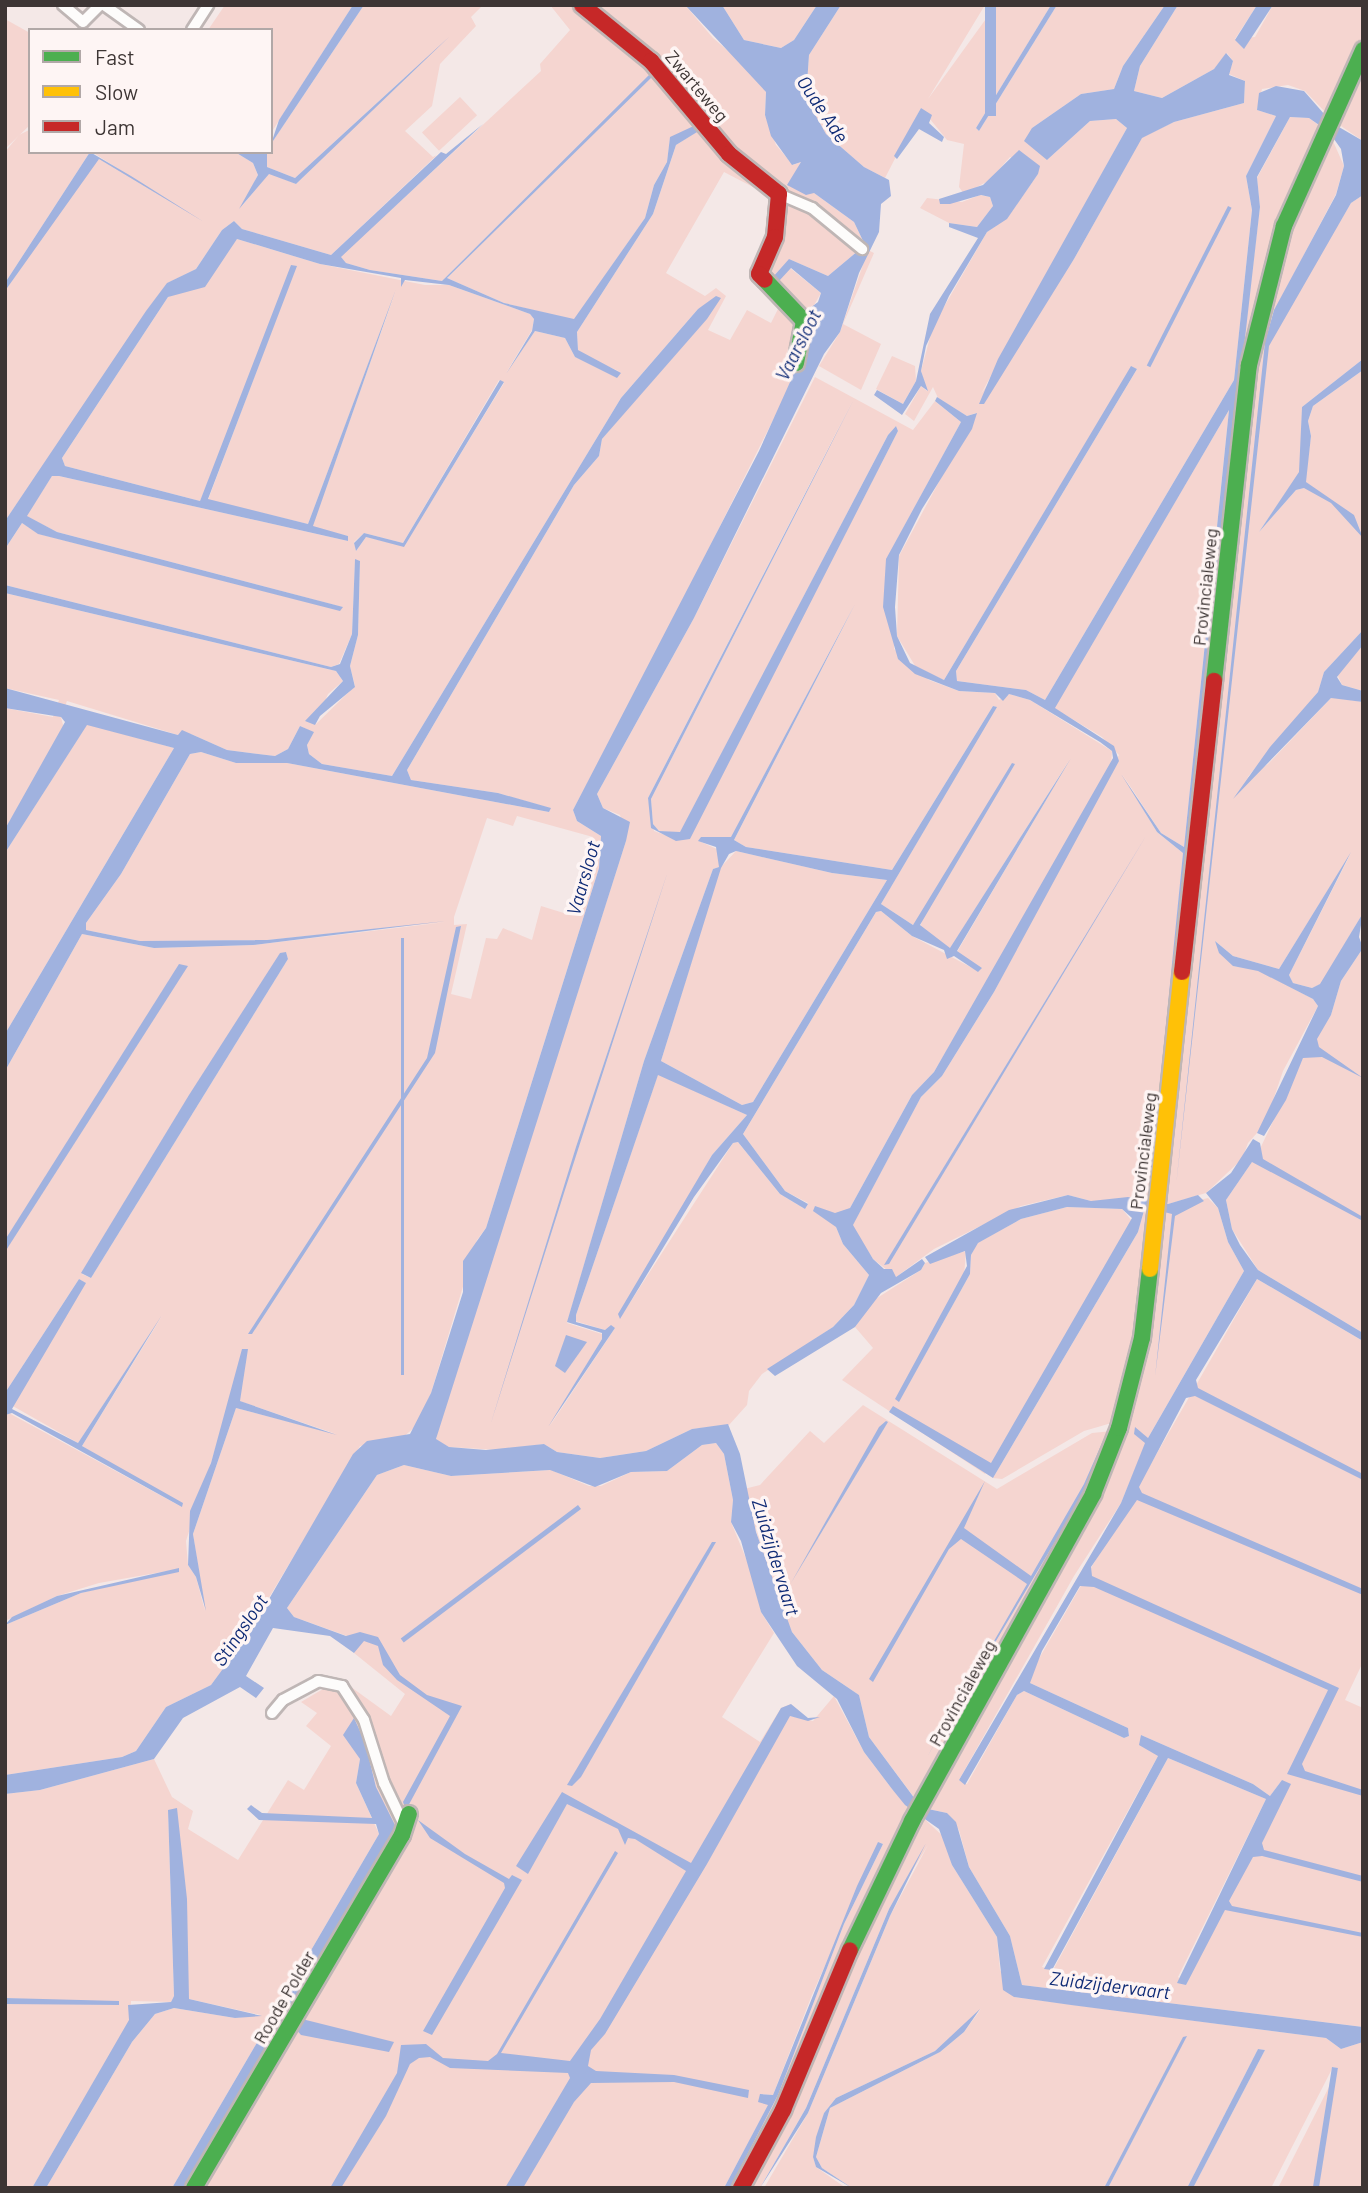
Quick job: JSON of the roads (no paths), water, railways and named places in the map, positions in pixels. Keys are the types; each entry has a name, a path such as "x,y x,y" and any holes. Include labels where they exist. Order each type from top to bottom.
{"main road":[{"name":"Zwarteweg","path":"583,5 651,61 729,154 779,194"},
{"name":"Provincialeweg","path":"741,2188 783,2110 839,1972 912,1821 1093,1494 1119,1428 1142,1338 1249,365 1284,226 1322,135 1363,50"},
{"path":"779,194 775,237 759,274 804,321 796,363"},
{"name":"Roode Polder","path":"194,2188 407,1819"}],"street":[{"path":"63,5 78,21 87,20 102,5 136,28"},
{"path":"193,28 208,5"},
{"name":"Zwarteweg","path":"779,194 812,208 862,249"},
{"name":"Roode Polder","path":"272,1713 283,1700 318,1681 342,1686 364,1720 384,1783 407,1819"}],"water":[{"path":"353,5 364,5 273,141 279,120"},
{"path":"685,5 722,5 744,40 781,48 794,40 817,5 841,5 809,55 806,98 826,134 864,167 889,180 891,196 881,204 879,232 859,273 840,332 824,354 694,618 597,794 603,808 630,822 626,841 436,1439 449,1447 486,1450 544,1444 557,1452 600,1458 646,1451 692,1429 728,1424 740,1454 756,1532 792,1632 822,1670 859,1695 869,1737 915,1799 928,1809 947,1813 956,1822 969,1867 1010,1936 1022,1985 1363,2027 1363,2042 1341,2049 1326,2038 1014,1997 1003,1990 997,1937 952,1865 939,1829 905,1805 864,1752 837,1699 797,1666 761,1612 741,1541 731,1522 733,1500 724,1454 716,1443 702,1445 667,1471 631,1472 595,1487 550,1470 451,1476 404,1465 377,1475 287,1608 294,1617 346,1636 360,1632 378,1637 400,1675 427,1695 462,1706 406,1810 403,1802 450,1716 397,1680 383,1665 378,1646 364,1641 354,1653 330,1636 273,1628 246,1676 264,1688 256,1698 240,1687 183,1718 154,1759 40,1790 5,1794 5,1775 122,1757 136,1751 166,1707 211,1685 250,1632 353,1454 367,1441 410,1434 431,1393 463,1292 463,1261 486,1228 599,868 601,836 577,821 573,810 759,451 809,340 811,321 805,312 818,302 821,293 791,268 779,281 773,277 789,259 828,276 865,245 854,222 814,193 806,195 787,185 801,162 792,165 771,136 765,115 766,92"},
{"path":"985,5 996,5 996,116 985,116"},
{"path":"1051,5 1057,5 979,131 976,128"},
{"path":"1165,5 1178,5 1140,66 1134,91 1162,98 1214,69 1226,53 1233,61 1229,75 1245,81 1244,103 1174,122 1142,138 1074,259 984,404 979,404 998,359 1127,128 1116,119 1090,121 1047,160 1024,141 1032,128 1081,94 1114,89 1123,66"},
{"path":"1257,5 1273,5 1244,49 1235,40"},
{"path":"450,36 296,184 269,174 239,209 258,175 253,163 238,154 267,154 267,167 295,178"},
{"path":"649,75 652,77 447,278 504,303 574,319 645,218 654,185 667,162 670,137 698,124 702,129 676,145 653,214 577,332 578,350 621,373 617,378 575,357 565,338 535,331 506,374 532,331 534,319 530,314 449,285 405,280 401,287 401,278 320,264 237,239 205,287 168,297 62,458 65,466 200,501 291,265 297,266 208,499 308,524 396,289 313,526 348,536 348,541 59,476 52,476 27,516 57,532 343,607 340,611 38,534 22,523 5,549 5,521 146,311 167,283 196,269 222,230 234,221 242,229 331,255 441,152 446,154 483,124 341,257 346,263 370,270 442,281"},
{"path":"1276,86 1304,91 1332,123 1363,141 1363,195 1351,203 1269,346 1176,1186 1265,342 1274,310 1336,195 1344,166 1341,149 1329,132 1309,118 1290,117 1257,177 1260,207 1162,1064 1183,853 1157,832 1121,774 1161,833 1184,847 1229,410 1055,708 1114,746 1119,761 994,992 942,1076 921,1097 853,1225 873,1259 884,1269 892,1269 896,1277 922,1259 925,1263 921,1270 881,1293 855,1327 775,1376 767,1369 833,1327 854,1305 869,1275 843,1244 836,1227 813,1211 815,1206 835,1213 850,1208 912,1095 934,1072 1113,758 1112,751 1100,742 1030,700 1009,694 1003,701 995,693 959,691 915,674 898,659 883,607 886,559 961,422 935,401 937,397 967,416 977,413 972,429 922,509 899,555 895,607 897,636 910,663 944,680 1131,366 1137,369 956,671 957,681 1026,690 1045,700 1234,380 1252,210 1246,176 1276,116 1257,110 1259,93"},
{"path":"921,108 932,115 929,123 944,137 942,142 919,129 897,159 894,156"},
{"path":"1019,150 1040,166 1038,174 1007,219 987,232 949,296 926,346 921,371 928,391 921,386 902,415 874,395 877,390 903,404 916,381 930,314 978,238 949,227 949,223 977,227 993,206 990,197 981,195 950,204 940,204 939,199 983,185"},
{"path":"89,154 93,154 131,176 204,222 99,159 5,291 5,283"},
{"path":"1228,206 1232,208 1150,367 1147,365"},
{"path":"716,296 721,298 707,319 602,439 599,456 574,485 407,770 411,780 498,793 551,808 549,812 287,763 236,763 201,752 190,754 121,874 86,923 86,930 140,941 267,940 446,921 253,945 154,948 82,934 5,1071 5,1034 174,748 87,725 5,853 5,829 65,722 61,717 5,708 5,688 178,735 182,730 227,750 275,756 288,749 300,726 314,732 307,745 309,754 322,764 392,776 621,398 698,309"},
{"path":"1363,359 1363,370 1313,406 1308,421 1311,436 1306,482 1354,515 1363,538 1331,503 1304,488 1296,490 1259,532 1299,472 1302,407"},
{"path":"500,380 504,382 404,547 366,537 356,551 354,543 364,533 403,543"},
{"path":"854,399 651,799 653,824 659,831 680,832 888,435 896,426 898,431 690,839 676,841 651,828 648,798"},
{"path":"355,559 360,561 358,635 350,666 355,687 320,716 315,725 305,721 343,681 336,671 5,593 5,585 331,667 340,664 352,634"},
{"path":"855,604 734,840 746,847 892,870 993,706 997,707 881,904 913,925 1012,763 1015,764 920,925 950,948 1071,758 957,951 982,968 978,972 954,956 947,959 944,950 912,936 881,911 876,912 743,1134 785,1191 808,1204 805,1209 780,1194 738,1142 733,1143 694,1197 620,1319 618,1314 712,1155 747,1115 658,1075 576,1315 576,1322 605,1330 611,1325 615,1328 548,1427 602,1339 602,1333 567,1322 644,1061 713,869 719,867 716,847 698,841 701,837 731,837","holes":["736,851 832,873 887,880 753,1102 742,1105 661,1061 721,868 729,854"]},
{"path":"1363,630 1363,645 1337,677 1342,685 1363,691 1363,702 1331,698 1233,799 1270,747 1318,692 1324,672"},
{"path":"1146,836 889,1264 884,1265"},
{"path":"1351,852 1289,975 1293,983 1312,988 1320,984 1363,913 1359,937 1363,948 1341,981 1331,1015 1317,1039 1319,1047 1363,1078 1322,1057 1303,1058 1286,1100 1264,1136 1257,1133 1318,1006 1313,999 1258,971 1233,966 1219,953 1215,941 1233,956 1279,969"},
{"path":"668,871 564,1193 490,1426 576,1147"},
{"path":"461,926 435,1053 252,1334 248,1334 427,1058 456,927"},
{"path":"401,938 404,938 404,1375 401,1375"},
{"path":"286,952 288,959 91,1278 81,1273 189,1095 280,953"},
{"path":"179,964 188,966 5,1252 5,1240"},
{"path":"1253,1139 1260,1143 1263,1159 1363,1217 1363,1221 1252,1162 1226,1200 1232,1229 1240,1245 1258,1270 1363,1333 1363,1341 1257,1279 1196,1380 1198,1388 1363,1474 1363,1480 1195,1396 1186,1398 1139,1487 1142,1493 1363,1589 1363,1595 1137,1500 1091,1567 1092,1576 1339,1688 1302,1764 1305,1771 1363,1790 1363,1796 1287,1774 1328,1690 1094,1587 1080,1586 1042,1651 1030,1683 1128,1728 1129,1736 1124,1738 1024,1691 1017,1695 965,1785 959,1780 1121,1503 1145,1443 1134,1434 1135,1427 1148,1438 1244,1271 1228,1242 1218,1208 1206,1193 1231,1173"},
{"path":"1068,1195 1091,1201 1128,1197 1168,1204 1198,1195 1204,1201 1175,1216 1155,1377 1172,1214 1145,1207 1138,1232 993,1478 889,1412 893,1406 991,1463 1132,1218 1122,1209 1067,1207 1021,1219 978,1243 971,1255 970,1274 899,1402 895,1399 967,1266 965,1251 930,1264 925,1257 1009,1210"},
{"path":"79,1279 86,1283 12,1409 78,1443 162,1315 82,1446 183,1503 182,1507 12,1413 5,1415 5,1393"},
{"path":"566,1335 587,1342 565,1373 555,1366"},
{"path":"242,1349 248,1349 240,1401 337,1435 236,1408 193,1534 206,1611 196,1577 188,1565 190,1511 211,1463"},
{"path":"888,1422 791,1583 879,1427"},
{"path":"1106,1434 1087,1488 927,1757 1027,1584 961,1539 949,1549 873,1682 869,1679 985,1481 964,1528 1031,1576 1084,1484"},
{"path":"578,1505 581,1509 404,1643 401,1639"},
{"path":"712,1542 716,1542 581,1777 572,1786 567,1785"},
{"path":"179,1568 179,1572 81,1593 5,1625 12,1617 57,1596"},
{"path":"791,1704 808,1718 820,1717 808,1721 790,1716 707,1864 605,2034 591,2050 588,2066 596,2071 674,2075 749,2090 748,2098 674,2082 591,2083 574,2102 523,2188 505,2188 570,2078 568,2073 450,2068 430,2057 419,2058 410,2064 386,2116 341,2188 330,2188 397,2073 401,2045 426,2044 443,2058 488,2061 497,2054 615,1851 618,1853 501,2053 570,2061 600,2019 686,1871 635,1839 628,1838 625,1845 618,1829 567,1804 528,1874 516,1866 562,1792 691,1863 781,1708"},
{"path":"354,1718 365,1742 376,1787 397,1829 189,2188 172,2188 379,1834 376,1824 259,1820 247,1809 251,1805 262,1813 372,1818 356,1783 360,1759 343,1735"},
{"path":"1141,1735 1253,1784 1270,1796 1282,1780 1291,1784 1262,1843 1264,1850 1363,1876 1363,1882 1262,1856 1253,1857 1229,1901 1232,1906 1363,1933 1363,1937 1225,1910 1186,1985 1177,1983 1266,1799 1168,1758 1052,1970 1044,1969 1158,1756 1139,1745"},
{"path":"177,1808 187,1899 189,1999 262,2016 235,2018 174,2008 155,2014 132,2042 46,2188 32,2188 129,2020 128,2005 171,2002 174,1996 168,1810"},
{"path":"418,1820 465,1854 509,1879 512,1875 522,1880 432,2035 423,2031 505,1888 504,1883 430,1838"},
{"path":"878,1842 883,1844 844,1924 778,2095 730,2188 724,2188 768,2105 758,2102 760,2094 773,2095 857,1886"},
{"path":"926,1843 890,1916 808,2113 760,2188 806,2108 889,1909"},
{"path":"5,1998 119,2001 119,2005 5,2004"},
{"path":"980,2009 964,2032 940,2052 830,2108 816,2157 822,2168 852,2188 816,2167 813,2157 816,2137 824,2113 836,2098 935,2051"},
{"path":"298,2018 394,2042 389,2052 301,2035 294,2027"},
{"path":"1187,2036 1108,2188 1104,2188 1183,2037"},
{"path":"1258,2049 1265,2050 1193,2188 1187,2188"},
{"path":"1332,2067 1338,2068 1319,2188 1313,2188"}],"water label":[{"name":"Oude Ade","path":"823,109"},
{"name":"Vaarsloot","path":"798,345"},
{"name":"Vaarsloot","path":"583,878"},
{"name":"Zuidzijdervaart","path":"776,1557"},
{"name":"Stingsloot","path":"240,1630"},
{"name":"Zuidzijdervaart","path":"1110,1985"}]}
